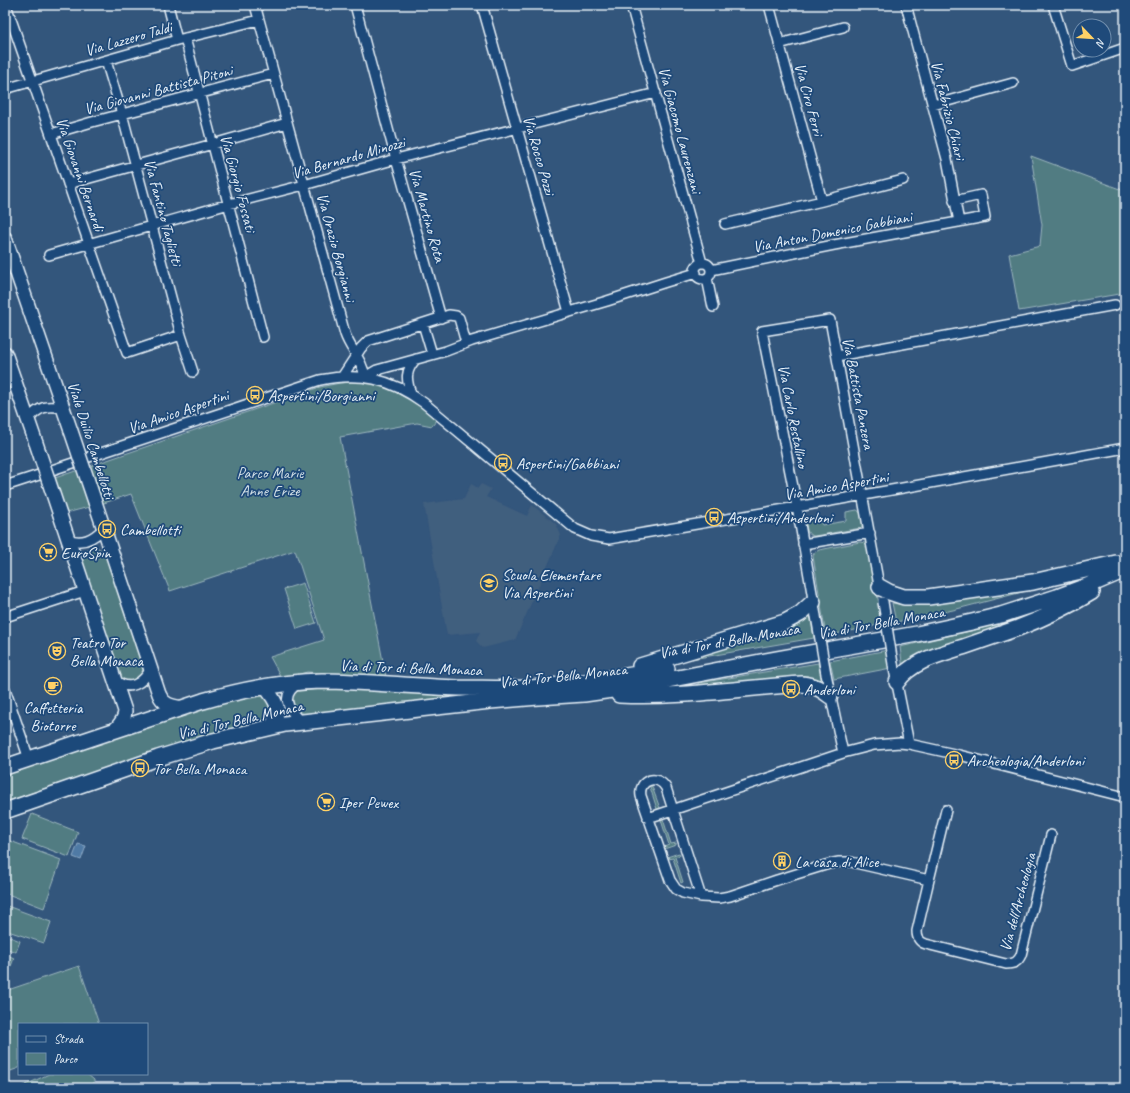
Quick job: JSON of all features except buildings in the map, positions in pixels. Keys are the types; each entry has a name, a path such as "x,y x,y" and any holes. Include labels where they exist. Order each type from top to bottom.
{"main road":[{"name":"Viale Duilio Cambellotti","path":"5,238 72,431 103,529 159,694 163,702 182,708"},
{"path":"5,355 36,443 125,714 123,721 115,730"},
{"path":"880,587 893,594 904,597 928,597 1033,582 1122,566"},
{"path":"897,682 905,673 922,662 1016,629 1076,602 1122,566"},
{"name":"Via di Tor Bella Monaca","path":"5,811 158,758 213,741 271,727 301,722 538,697 917,634 1008,613 1057,597 1092,584 1122,566"},
{"path":"586,688 785,622 800,614 815,609"},
{"name":"Via di Tor di Bella Monaca","path":"5,767 224,695 300,682 349,682 458,688 586,688"},
{"path":"586,688 655,696 802,684 816,687 830,696"},
{"path":"265,687 273,697 278,707 276,718 271,727"}],"street":[{"name":"Via Giovanni Bernardi","path":"6,5 127,353 181,335"},
{"name":"Via Giorgio Fossati","path":"168,5 200,93 264,337"},
{"name":"Via Orazio Borgianni","path":"255,5 345,334 362,367 365,377"},
{"name":"Via Martino Rota","path":"355,5 396,159 441,318"},
{"name":"Via Rocco Pozzi","path":"482,5 568,312"},
{"name":"Via Giacomo Laurenzani","path":"631,5 702,263"},
{"name":"Via Ciro Ferri","path":"769,5 822,202"},
{"name":"Via Fabrizio Chiari","path":"906,5 947,159 959,222"},
{"path":"1053,5 1072,66 1125,48"},
{"name":"Via Lazzero Taldi","path":"5,89 32,80 106,61 181,38 259,20"},
{"path":"779,44 843,27"},
{"name":"Via Fantino Taglietti","path":"106,61 122,114 181,335 193,372"},
{"name":"Via Giovanni Battista Pitoni","path":"51,134 273,74"},
{"path":"933,105 1013,83"},
{"name":"Via Bernardo Minozzi","path":"49,255 396,159 656,93"},
{"path":"68,184 287,123"},
{"path":"725,224 822,202 903,180"},
{"name":"Via Anton Domenico Gabbiani","path":"709,274 834,245 985,217 981,195 954,201"},
{"path":"709,274 701,278 697,276 695,270 697,266 702,263 709,265 713,307"},
{"path":"365,377 373,372 696,273"},
{"path":"837,356 1115,305"},
{"path":"342,377 361,348 368,341 441,318 453,315 458,317 466,343"},
{"name":"Via Battista Panzera","path":"762,331 830,320 909,744"},
{"path":"422,324 432,354"},
{"name":"Via Carlo Restallino","path":"762,331 804,544 830,696 843,753"},
{"path":"411,394 407,382 407,376 409,369 416,359"},
{"name":"Via Amico Aspertini","path":"89,457 315,382 342,377 374,378 411,394 430,407 568,523 582,533 606,539 797,507 1125,448"},
{"path":"28,420 35,412 44,407 52,406 64,408"},
{"path":"52,470 76,462"},
{"path":"5,486 39,475"},
{"path":"68,539 77,542 86,541 103,529"},
{"path":"804,544 870,533"},
{"path":"5,617 85,591"},
{"path":"115,680 123,685 134,685 139,683 151,668"},
{"path":"300,682 290,691 287,701 292,714 301,722"},
{"path":"5,689 29,759"},
{"path":"648,818 843,753 874,746 900,743 959,755 1125,797"},
{"path":"701,897 664,785 657,780 649,780 643,785 640,791 641,796 672,885 681,892 701,897 719,898 730,896 777,880 839,862 855,863 929,880 946,810"},
{"name":"Via dell'Archeologia","path":"929,880 917,933 920,942 999,962 1013,964 1018,961 1021,955 1051,835"}],"shaded area":[{"name":"Scuola Elementare Via Aspertini","path":"471,484 478,488 481,484 491,489 486,497 527,516 532,505 556,524 561,535 515,640 483,648 476,641 480,632 447,635 424,504 464,499"},
{"path":"78,844 86,846 81,860 73,857"}],"green space":[{"path":"1031,156 1125,191 1125,293 1019,311 1009,254 1040,246 1042,225"},
{"name":"Parco Marie Anne Erize","path":"365,381 392,390 421,407 437,420 432,426 417,423 340,437 386,677 307,672 282,679 270,657 324,640 295,550 170,591 131,494 66,513 55,478 320,387 340,383"},
{"path":"857,510 861,513 861,528 814,536 810,535 808,532 806,524 809,519 819,517 822,525 846,521 846,512"},
{"path":"860,542 865,543 868,549 883,624 826,636 813,556 814,553 819,550"},
{"path":"91,548 98,548 106,553 144,667 139,678 133,681 121,678 81,559 85,552"},
{"path":"303,583 316,623 297,629 284,589"},
{"path":"1034,589 953,610 896,622 892,603 912,605 986,593"},
{"path":"1051,607 903,669 900,647 979,629"},
{"path":"810,615 814,638 692,659 692,657"},
{"path":"888,650 891,668 834,679 830,661"},
{"path":"818,663 822,683 697,687 696,685 699,683"},
{"path":"320,687 457,694 457,700 420,702 306,714 297,710 293,702 293,698 297,691 303,688"},
{"path":"261,695 264,696 272,708 269,718 263,722 185,743 5,802 5,774 198,709 233,699"},
{"path":"649,784 651,784 661,811 658,812"},
{"path":"32,814 78,832 69,857 22,839"},
{"path":"663,819 671,844 676,843 676,845 664,849 664,847 669,845 661,820"},
{"path":"5,839 61,860 44,908 5,893"},
{"path":"679,853 680,855 675,857 683,882 681,883 673,858 668,859 667,857"},
{"path":"7,906 51,922 44,943 5,930 5,913"},
{"path":"5,935 20,941 16,952 5,948"},
{"path":"5,954 14,958 10,969 5,967"},
{"path":"79,966 99,1023 18,1023 18,1068 5,1073 5,991"},
{"path":"47,1075 88,1075 94,1080 94,1088 19,1088"}],"place":[{"name":"Aspertini/Borgianni","path":"255,395"},
{"name":"Aspertini/Gabbiani","path":"503,463"},
{"name":"Aspertini/Anderloni","path":"714,517"},
{"name":"Cambellotti","path":"107,529"},
{"name":"EuroSpin","path":"48,552"},
{"name":"Scuola Elementare Via Aspertini","path":"489,583"},
{"name":"Teatro Tor Bella Monaca","path":"57,651"},
{"name":"Caffetteria Biotorre","path":"53,686"},
{"name":"Anderloni","path":"791,689"},
{"name":"Archeologia/Anderloni","path":"954,760"},
{"name":"Tor Bella Monaca","path":"140,768"},
{"name":"Iper Pewex","path":"326,802"},
{"name":"La casa di Alice","path":"782,861"}]}
